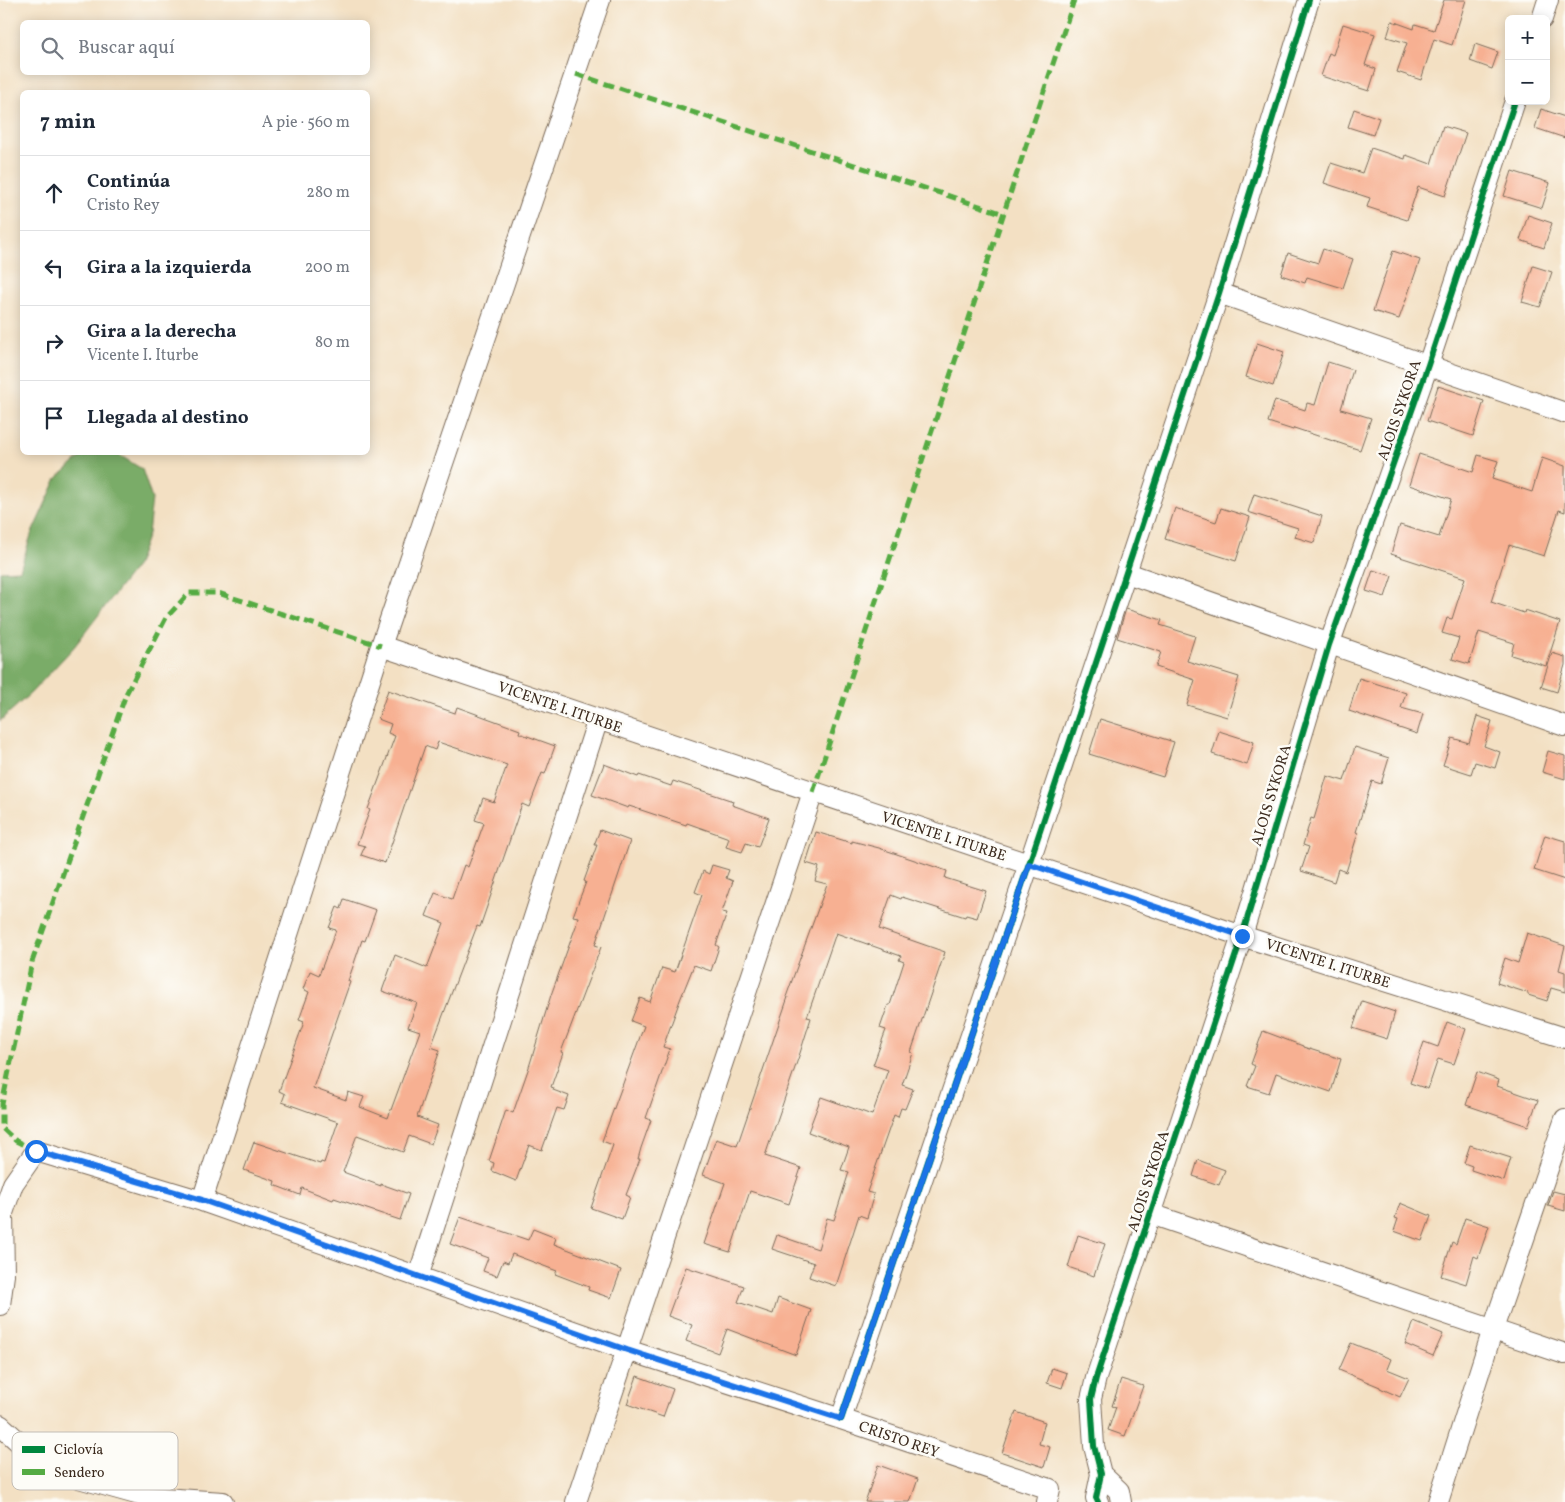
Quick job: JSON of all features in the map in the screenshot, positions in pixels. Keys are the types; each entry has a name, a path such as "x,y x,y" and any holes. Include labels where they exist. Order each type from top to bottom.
{"street":[{"path":"202,1200 381,646 600,0"},
{"path":"841,1419 1029,864 1219,293 1309,0"},
{"path":"1543,15 1548,0"},
{"name":"ALOIS SYKORA","path":"1098,1502 1096,1498 1101,1474 1094,1446 1091,1400 1096,1378 1242,936 1329,645 1428,365 1513,105"},
{"path":"1219,293 1565,413"},
{"path":"1126,573 1565,726"},
{"name":"VICENTE I. ITURBE","path":"381,646 1242,936 1565,1038"},
{"path":"418,1277 598,720"},
{"path":"576,1502 813,792"},
{"path":"1438,1502 1492,1329 1565,1119"},
{"name":"CRISTO REY","path":"0,1305 4,1275 4,1213 14,1184 36,1151 202,1200 627,1350 841,1419 1049,1496"},
{"path":"1151,1214 1565,1354"},
{"path":"0,1425 12,1436"},
{"path":"1101,1474 1119,1491 1121,1502"},
{"path":"122,1490 147,1497 223,1502"}],"green space":[{"path":"119,455 142,469 152,499 148,534 137,565 74,647 32,692 0,721 0,571 20,570 31,535 57,478 81,457"}],"building":[{"path":"1444,0 1466,0 1452,45 1434,39 1421,80 1397,72 1407,43 1387,37 1392,21 1414,29 1415,24 1434,30"},
{"path":"1343,24 1375,34 1365,65 1376,69 1369,91 1321,76 1329,53 1333,55"},
{"path":"1475,44 1498,52 1492,69 1470,61"},
{"path":"1354,109 1379,118 1373,135 1348,127"},
{"path":"1541,109 1565,117 1565,138 1535,128"},
{"path":"1443,126 1466,133 1445,196 1418,187 1407,220 1367,207 1370,198 1324,183 1331,163 1362,173 1371,148 1405,159 1406,155 1431,164"},
{"path":"1512,171 1550,183 1542,208 1504,196"},
{"path":"1528,215 1552,223 1544,248 1520,240"},
{"path":"1323,249 1353,259 1343,288 1307,277 1305,283 1281,275 1288,253 1318,263"},
{"path":"1393,251 1420,260 1399,319 1373,311"},
{"path":"1533,266 1552,272 1540,307 1522,302"},
{"path":"1257,343 1284,352 1273,386 1246,377"},
{"path":"1328,362 1353,370 1341,409 1371,418 1360,450 1294,428 1293,430 1268,422 1275,400 1305,410 1307,403 1315,405"},
{"path":"1438,386 1484,401 1473,436 1427,421"},
{"path":"1419,454 1473,472 1478,455 1498,461 1492,479 1532,492 1542,458 1565,466 1565,512 1559,510 1544,556 1509,545 1491,602 1524,613 1525,610 1560,622 1546,666 1511,655 1514,643 1479,632 1469,664 1452,659 1459,638 1442,633 1447,618 1452,619 1465,578 1391,554 1400,525 1439,537 1451,499 1409,485"},
{"path":"1254,494 1322,516 1314,543 1295,537 1298,528 1248,512"},
{"path":"1175,508 1216,522 1221,508 1250,517 1236,561 1165,539"},
{"path":"1373,570 1392,576 1385,597 1366,591"},
{"path":"1126,609 1162,620 1160,625 1195,636 1187,661 1239,677 1227,717 1187,705 1195,680 1156,667 1161,652 1117,638"},
{"path":"1552,653 1565,657 1565,665 1557,692 1541,687"},
{"path":"1359,678 1406,693 1401,708 1423,714 1417,734 1349,711"},
{"path":"388,690 455,713 457,707 520,730 519,733 555,746 545,774 542,773 529,807 522,804 480,927 477,926 431,1047 440,1050 417,1117 438,1125 431,1144 409,1136 403,1152 357,1135 343,1172 409,1194 400,1220 334,1198 333,1200 302,1188 300,1195 274,1185 275,1181 244,1170 254,1142 320,1164 321,1162 324,1163 338,1122 282,1102 285,1094 279,1091 304,1022 299,1020 309,992 303,989 310,971 319,975 336,930 329,928 337,907 341,909 344,899 376,910 365,941 362,940 348,981 350,982 313,1088 346,1100 348,1092 364,1097 360,1107 388,1118 420,1031 408,1027 417,1003 382,991 395,955 427,968 444,923 426,916 435,893 452,899 464,865 468,867 484,823 475,820 483,798 494,802 507,765 438,742 435,750 425,746 385,863 361,855 365,846 357,844 395,736 388,733 391,724 378,719"},
{"path":"1477,716 1492,721 1484,746 1500,752 1495,768 1475,762 1471,774 1443,765 1452,738 1469,743"},
{"path":"1100,719 1174,742 1163,777 1089,754"},
{"path":"1219,731 1254,742 1247,765 1212,754"},
{"path":"1355,747 1389,758 1381,784 1372,781 1346,872 1338,869 1334,882 1301,871 1309,847 1303,845 1311,818 1314,819 1327,776 1344,781"},
{"path":"1548,751 1565,756 1565,779 1542,772"},
{"path":"604,764 638,777 639,775 671,786 673,781 733,801 732,805 769,818 758,847 746,843 742,852 726,847 729,838 687,823 686,825 629,806 628,808 592,795"},
{"path":"600,830 630,841 595,945 601,947 561,1052 563,1053 551,1087 554,1088 553,1090 569,1096 564,1110 557,1108 542,1150 529,1145 516,1181 492,1171 494,1163 489,1161 506,1110 513,1113 529,1067 551,995 576,926 578,917 573,916 586,882 584,881 597,845 594,845"},
{"path":"816,832 852,843 852,841 879,848 947,871 945,878 986,891 977,918 966,915 965,917 891,895 879,929 945,952 911,1052 913,1053 902,1085 913,1089 905,1109 901,1108 898,1117 894,1115 867,1192 874,1194 867,1218 859,1215 836,1286 809,1277 814,1263 772,1249 777,1235 818,1249 827,1218 834,1220 849,1172 841,1170 849,1147 808,1132 821,1097 872,1115 888,1070 873,1065 886,1030 880,1028 888,1005 890,1005 904,962 899,960 901,956 836,933 807,1017 811,1018 765,1156 801,1168 789,1204 750,1191 730,1252 704,1244 725,1183 703,1175 716,1139 737,1146 788,997 786,997 827,884 815,881 819,867 806,863"},
{"path":"1545,835 1565,841 1565,880 1534,870"},
{"path":"712,865 729,870 726,878 733,881 722,912 727,913 716,945 719,947 711,971 694,965 663,1047 670,1049 646,1118 651,1120 641,1148 638,1159 640,1159 626,1195 630,1197 622,1219 591,1208 613,1145 602,1141 644,1026 631,1021 640,998 650,1002 662,968 675,972 702,895 695,892 703,871 709,874"},
{"path":"1527,933 1565,946 1559,970 1565,972 1565,992 1551,988 1547,1001 1497,983 1505,958 1518,963"},
{"path":"1362,1001 1395,1012 1387,1039 1353,1028"},
{"path":"1447,1022 1466,1029 1454,1064 1438,1059 1428,1089 1410,1083 1424,1042 1438,1047"},
{"path":"1263,1031 1303,1047 1341,1059 1331,1092 1276,1073 1269,1093 1247,1086 1255,1066 1251,1064"},
{"path":"1477,1072 1499,1080 1497,1086 1538,1100 1528,1126 1466,1105"},
{"path":"1470,1145 1511,1158 1504,1181 1471,1170 1472,1166 1464,1163"},
{"path":"1198,1160 1225,1170 1219,1185 1193,1176"},
{"path":"1553,1191 1565,1194 1565,1211 1548,1206"},
{"path":"1400,1203 1431,1216 1422,1241 1394,1231 1398,1219 1395,1218"},
{"path":"460,1217 528,1240 533,1229 556,1238 554,1244 621,1270 611,1298 588,1290 589,1287 555,1274 557,1271 512,1254 508,1263 503,1261 497,1276 483,1271 488,1258 450,1244"},
{"path":"1465,1218 1489,1226 1478,1258 1474,1256 1466,1284 1441,1276 1452,1242 1456,1244"},
{"path":"1078,1235 1105,1244 1094,1276 1068,1267"},
{"path":"686,1267 744,1286 738,1302 773,1314 778,1298 811,1310 796,1355 727,1329 718,1353 686,1341 692,1325 668,1316"},
{"path":"1414,1322 1443,1334 1433,1356 1405,1344"},
{"path":"1351,1343 1391,1359 1387,1369 1409,1378 1400,1397 1339,1370"},
{"path":"1052,1368 1067,1373 1062,1388 1047,1383"},
{"path":"637,1376 673,1389 663,1417 627,1404"},
{"path":"1121,1379 1143,1386 1125,1436 1108,1430 1116,1407 1112,1406"},
{"path":"1016,1412 1045,1422 1039,1444 1050,1447 1044,1467 1002,1453"},
{"path":"878,1465 918,1479 910,1502 865,1502"}],"marked path":[{"path":"813,792 1074,0"},
{"path":"576,74 1004,214"},
{"path":"36,1151 16,1141 2,1128 2,1104 32,962 126,694 166,618 189,593 218,593 381,646"}],"cycle path":[{"path":"841,1419 1029,864 1219,293 1309,0"},
{"path":"1098,1502 1096,1498 1101,1474 1094,1446 1091,1399 1096,1378 1242,936 1329,645 1428,365 1514,105"}],"route":[{"path":"36,1151 202,1200 627,1350 841,1419 1029,864 1242,936"}]}
